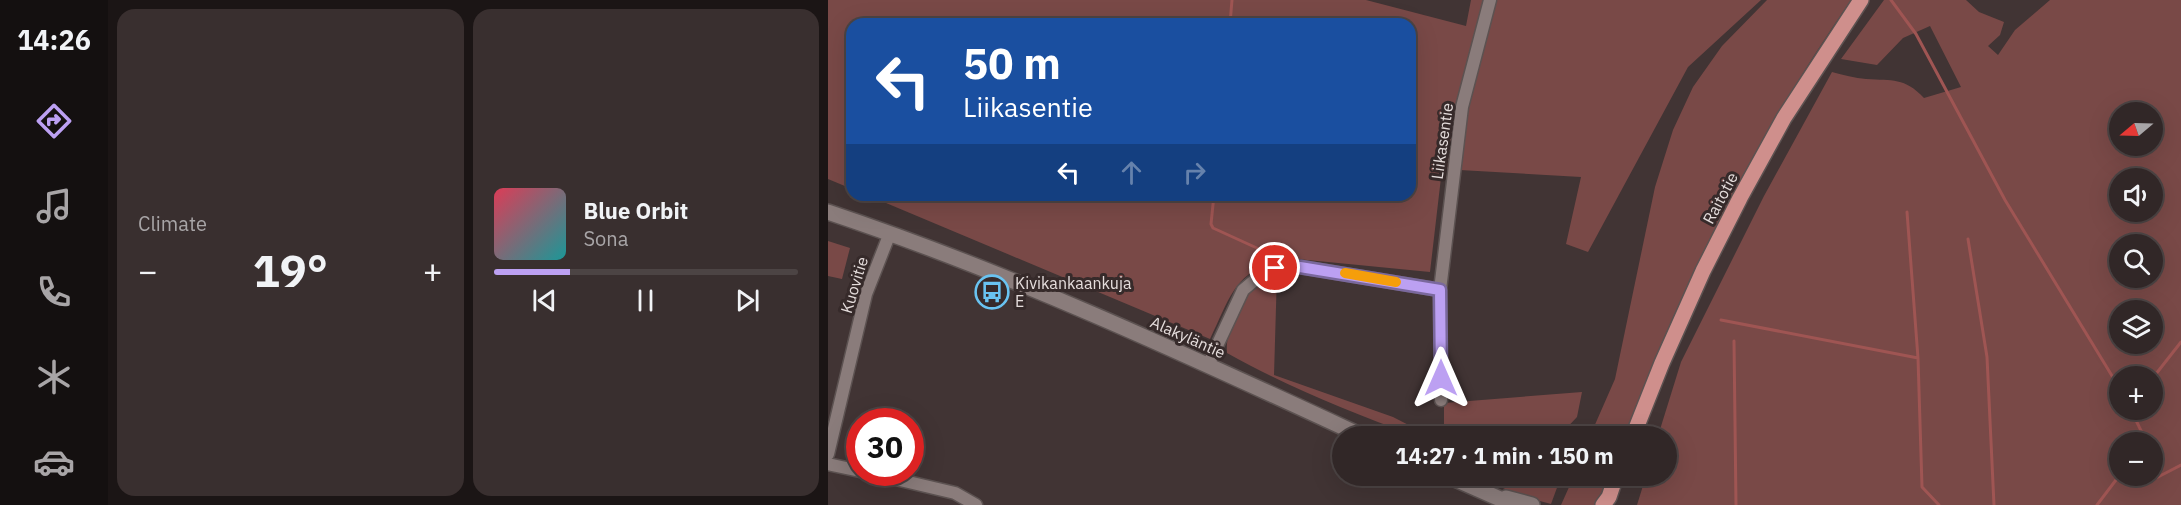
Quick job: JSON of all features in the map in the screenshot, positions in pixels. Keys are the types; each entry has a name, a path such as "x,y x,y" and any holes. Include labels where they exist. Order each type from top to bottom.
{"main road":[{"name":"Raitotie","path":"1637,426 1703,271 1740,198 1784,118 1861,0"},
{"name":"Alakyläntie","path":"828,212 890,233 1035,291 1208,365 1340,426"},
{"path":"1471,486 1514,505"},
{"path":"1603,505 1612,486"},
{"path":"1617,505 1622,486"},
{"path":"1492,495 1532,505"}],"street":[{"name":"Liikasentie","path":"1441,400 1440,290 1462,107 1490,0"},
{"name":"Kuovitie","path":"828,454 866,294 890,233"},
{"path":"1208,365 1243,290 1262,274 1275,268 1300,267 1440,290"},
{"path":"828,464 846,468"},
{"path":"924,486 955,493 976,505"}],"shaded area":[{"path":"828,0 1366,0 1466,26 1471,0 1761,0 1688,67 1588,252 1566,244 1581,177 1442,169 1430,272 1287,258 1255,270 1236,287 1210,339 881,201 1416,201 1416,18 846,18 846,186 828,179"},
{"path":"1767,0 1851,0 1802,74 1735,189 1670,325 1631,426 1594,426 1615,379 1655,187 1673,130 1693,87 1722,46"},
{"path":"1884,0 1966,0 1979,12 2004,22 2000,35 1988,46 1998,55 2015,30 2050,0 2181,0 2181,505 1637,505 1643,486 1677,486 1677,426 1661,426 1681,362 1764,196 1832,72 1862,79 1898,81 1910,86 1924,98 1961,87 1930,26 1903,38 1877,65 1841,59"},
{"path":"828,241 850,248 842,279 828,276"},
{"path":"1277,273 1274,375 1393,417 1411,426 1389,426 1343,408 1227,353 1228,335 1235,316 1251,291"},
{"path":"1582,392 1577,417 1568,426 1444,426 1444,403"},
{"path":"1499,486 1558,486 1551,504 1517,495"},
{"path":"1570,486 1607,486 1597,505 1561,505"}],"waterway":[{"path":"1230,18 1232,0"},
{"path":"1891,0 1916,34 2005,200 2109,371"},
{"path":"1213,201 1211,224 1213,228 1264,253"},
{"path":"1907,212 1918,358 1922,487 1939,505"},
{"path":"1968,239 1987,357 1994,505"},
{"path":"1721,320 1918,358"},
{"path":"1734,341 1736,505"},
{"path":"2162,366 2181,342"},
{"path":"2136,420 2142,432"},
{"path":"2097,505 2119,476 2156,478 2181,465"}],"slow traffic":[{"path":"1345,273 1396,282"}],"place":[{"name":"Kivikankaankuja E","path":"992,292"}],"route":[{"path":"1275,268 1300,267 1440,290 1441,378"}]}
